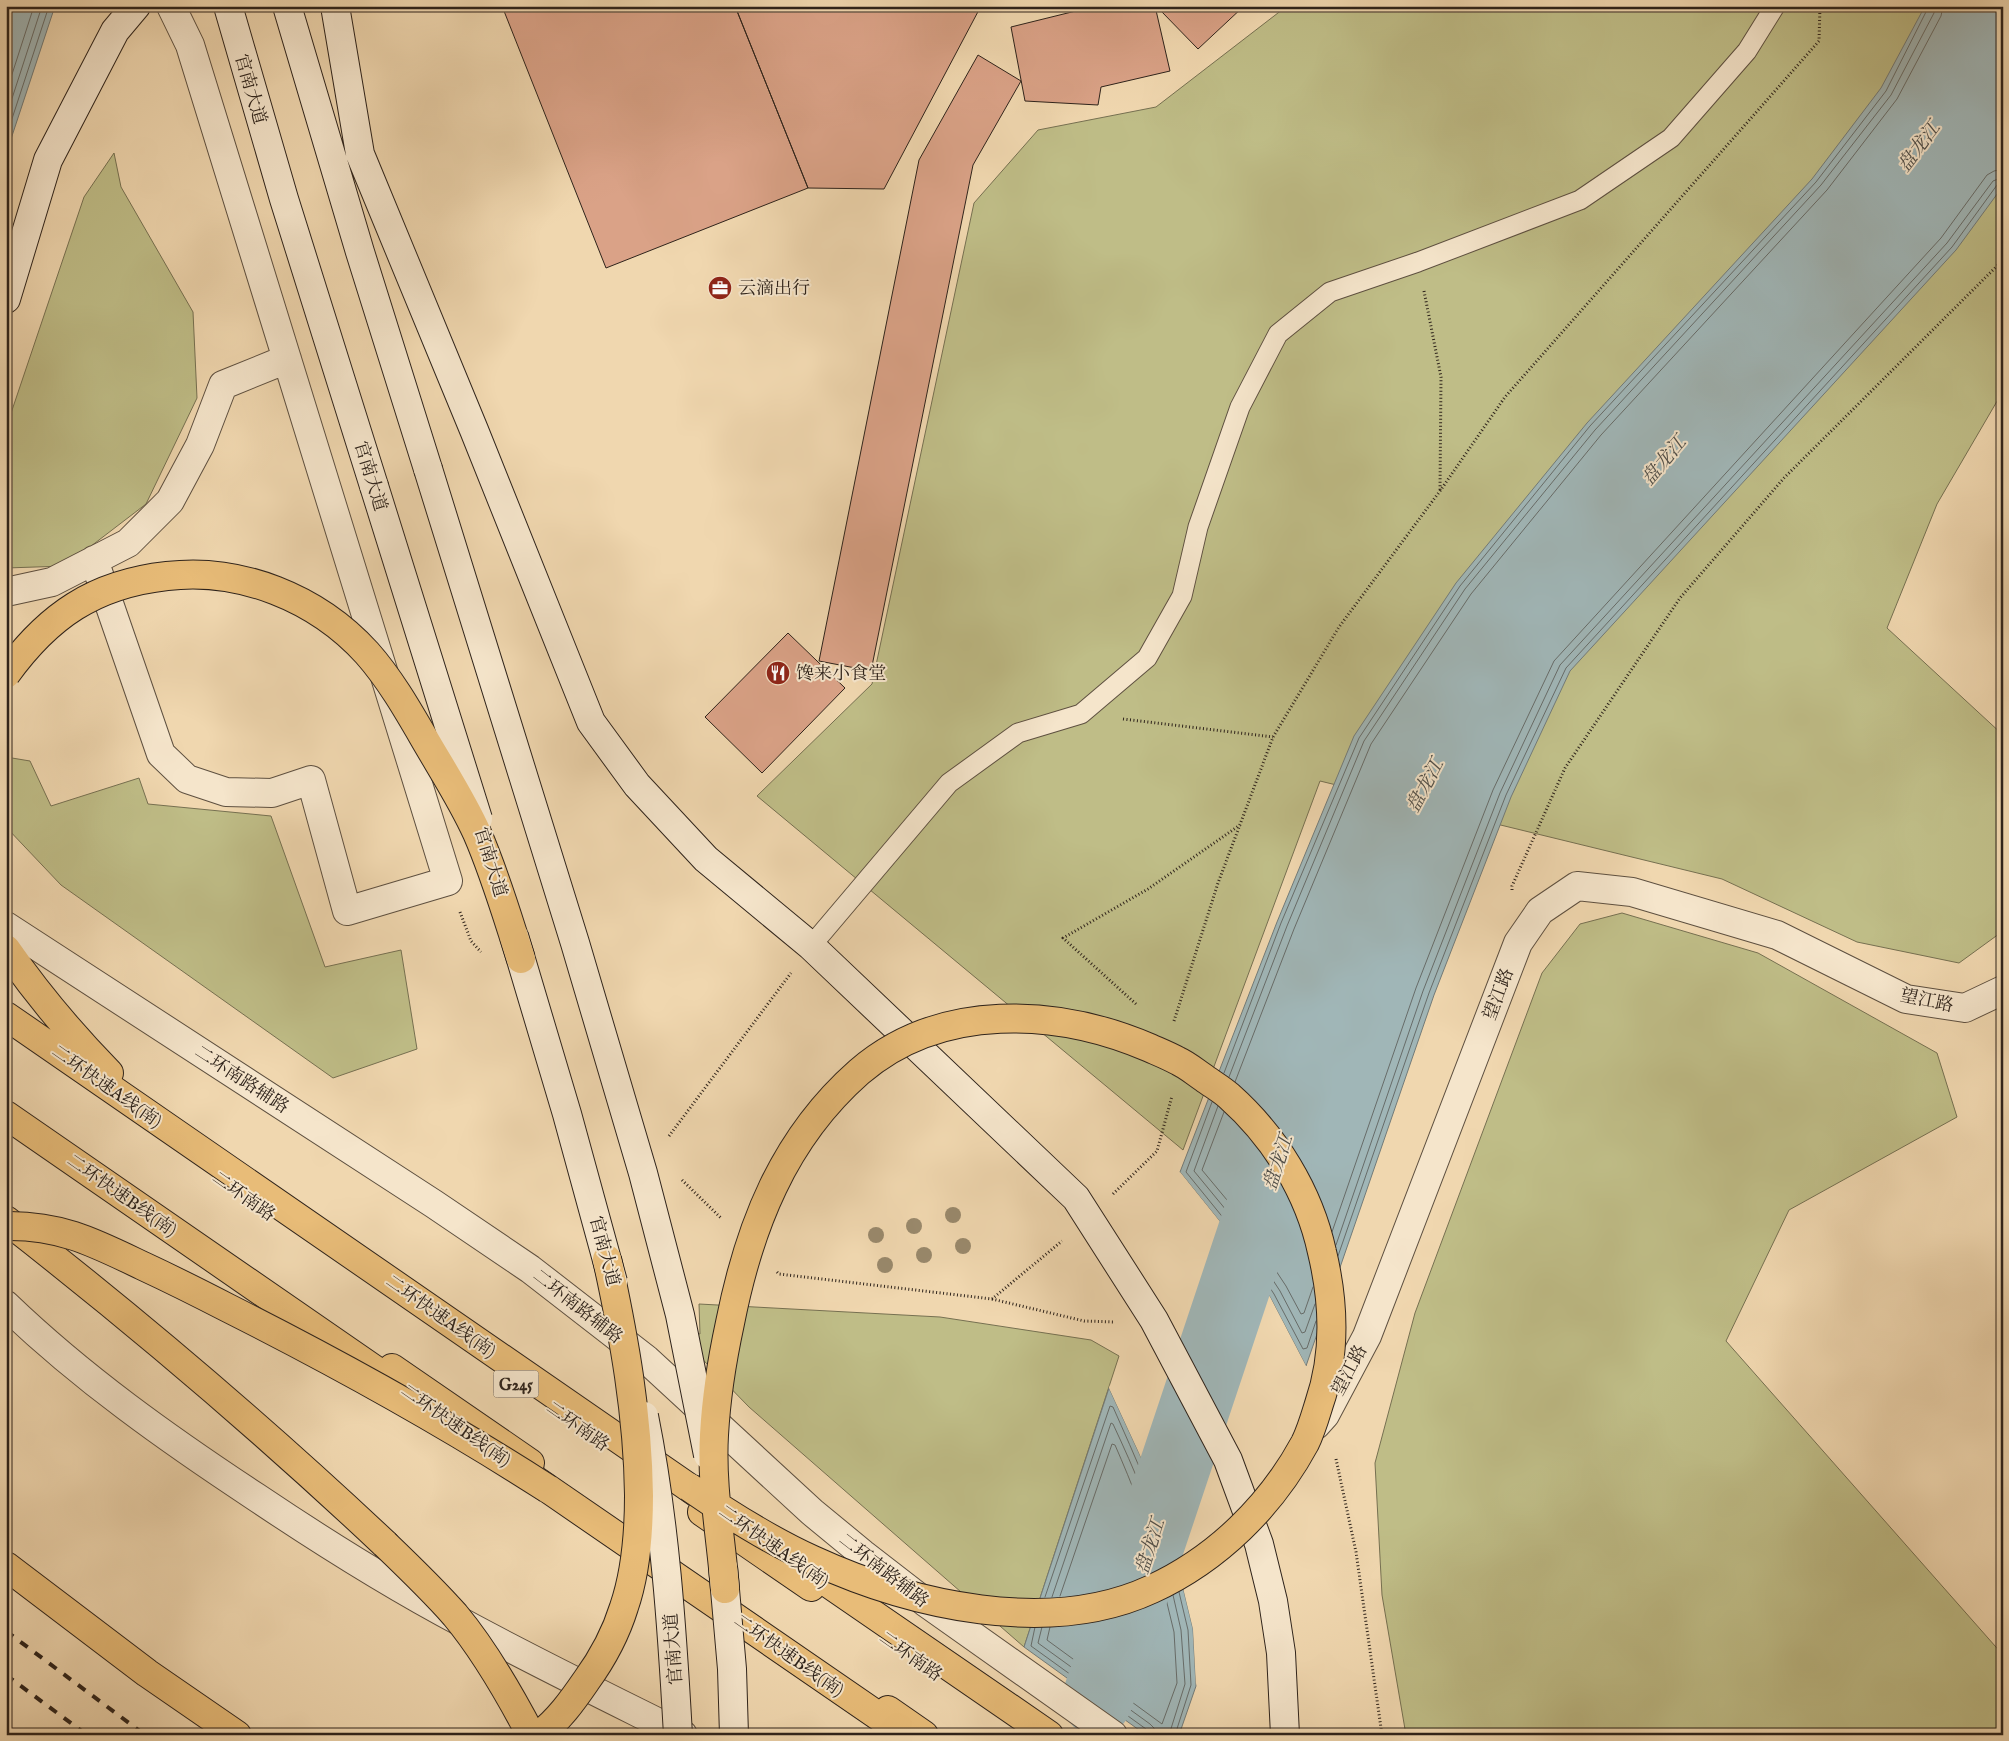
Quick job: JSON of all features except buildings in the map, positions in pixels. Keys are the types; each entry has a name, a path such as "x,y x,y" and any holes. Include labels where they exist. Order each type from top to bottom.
{"main road":[{"path":"6,674 21,654 46,627 76,604 110,588 146,578 185,574 224,576 262,585 300,601 335,624 367,653 394,689 417,726 452,784 476,831 494,875 521,959"},
{"path":"6,949 69,1030 113,1076 200,1148 278,1204"},
{"name":"二环快速A线(南)","path":"6,1016 1048,1735"},
{"path":"689,1487 712,1503 720,1508 810,1559 863,1581 918,1597 1012,1612 1045,1612 1079,1610 1114,1603 1148,1592 1182,1574 1215,1552 1249,1521 1280,1483 1307,1439 1324,1390 1332,1329 1330,1284 1318,1232 1297,1182 1267,1135 1227,1094 1178,1060 1119,1035 1058,1020 1002,1017 951,1025 904,1042 863,1068 827,1102 796,1143 770,1190 749,1242 726,1343 714,1435 714,1478 716,1499 717,1508 722,1553 725,1589"},
{"name":"二环南路","path":"6,1032 1026,1735"},
{"path":"6,1102 924,1735"},
{"name":"二环快速B线(南)","path":"6,1115 906,1735"},
{"path":"6,1220 204,1381 345,1506 421,1579 455,1615 485,1656 512,1699 531,1735"},
{"path":"6,1226 42,1228 72,1234 138,1263 274,1331 390,1394 501,1458 548,1489"},
{"path":"539,1735 573,1701 599,1663 621,1618 634,1567 639,1507 636,1426 622,1330 607,1259"},
{"path":"6,1566 131,1662 237,1735"},
{"path":"737,1619 824,1682 889,1735"}],"street":[{"path":"6,299 48,160 115,31 136,6"},
{"path":"94,560 161,754 187,779 226,792 272,793 311,780 347,911 448,881 190,45 171,6"},
{"name":"官南大道","path":"228,6 290,216 521,959 567,1114 607,1259 639,1392 655,1482 669,1594 678,1735"},
{"path":"287,6 360,252 580,960 643,1173 680,1315 700,1408 716,1503 725,1589 734,1735"},
{"path":"335,6 360,154 478,439 591,722 637,785 706,859 811,946 1076,1198 1154,1320 1228,1460 1250,1521 1273,1600 1280,1644 1285,1701 1285,1735"},
{"path":"6,592 52,582 128,543 170,501 200,445 223,385 287,359"},
{"name":"望江路","path":"1250,1521 1288,1459 1325,1414 1367,1336 1518,942 1540,911 1577,886 1632,892 1777,935 1906,999 1965,1008 2003,990"},
{"name":"二环南路辅路","path":"6,926 426,1198 530,1269 646,1359 812,1512 863,1554 925,1602 1113,1735"},
{"path":"6,1305 65,1358 130,1410 313,1536 463,1624 682,1735"}],"lane":[{"path":"811,946 949,783 1018,733 1081,714 1147,658 1182,596 1198,527 1240,407 1278,334 1330,292 1418,262 1580,200 1671,138 1747,51 1775,6"}],"path":[{"path":"1173,1025 1218,883 1273,737 1339,627 1440,491 1505,397 1819,41 1820,6"},
{"path":"1518,942 1512,886 1565,768 1680,598 1784,478 2003,260"},
{"path":"1418,262 1441,377 1440,491"},
{"path":"1081,714 1273,737"},
{"path":"1141,1009 1063,938 1148,889 1241,825"},
{"path":"448,881 471,941 484,956"},
{"path":"669,1137 811,946"},
{"path":"992,1299 1088,1218 1157,1151 1173,1092"},
{"path":"680,1178 725,1223"},
{"path":"772,1268 779,1274 992,1299 1084,1321 1120,1322"},
{"path":"1325,1414 1356,1552 1382,1735"}],"shaded area":[{"path":"1287,6 2003,6 2003,391 1937,504 1887,628 2003,735 2003,931 1959,963 1857,942 1722,879 1320,781 1183,1150 757,796 872,684 974,203 1038,130 1156,107"},
{"path":"114,153 121,187 193,312 197,398 146,504 65,566 6,568 6,428 84,197"},
{"path":"6,757 30,761 51,806 139,778 148,804 271,816 325,967 401,950 417,1049 333,1078 61,885 6,827"},
{"path":"1622,913 1758,953 1937,1053 1957,1117 1789,1210 1726,1341 2003,1655 2003,1735 1406,1735 1382,1595 1375,1463 1415,1313 1542,973 1580,924"},
{"path":"699,1304 940,1317 1091,1340 1119,1356 1024,1647 749,1407 675,1331 700,1334"}],"water":[{"path":"6,6 55,6 6,154"},
{"path":"1925,6 2003,6 2003,186 1956,250 1570,671 1511,797 1434,995 1306,1366 1270,1297 1221,1223 1180,1172 1277,922 1354,736 1456,583 1587,423 1812,179 1881,88"},
{"path":"1109,1388 1140,1455 1171,1538 1193,1629 1196,1686 1179,1735 1146,1735 1024,1647"}],"pier":[{"path":"1180,1172 1221,1223 1270,1297 1306,1366 1305,1369 1268,1298 1219,1224 1179,1175"},
{"path":"1110,1385 1142,1454 1174,1538 1195,1628 1198,1680 1196,1686 1193,1629 1171,1538 1140,1455 1109,1388"}],"waterway":[{"name":"盘龙江","path":"1097,1700 1276,1164"}],"railway":[{"path":"6,1631 145,1735"},
{"path":"6,1675 87,1735"}],"place":[{"name":"云滴出行","path":"720,288"},
{"name":"馋来小食堂","path":"778,673"}]}
